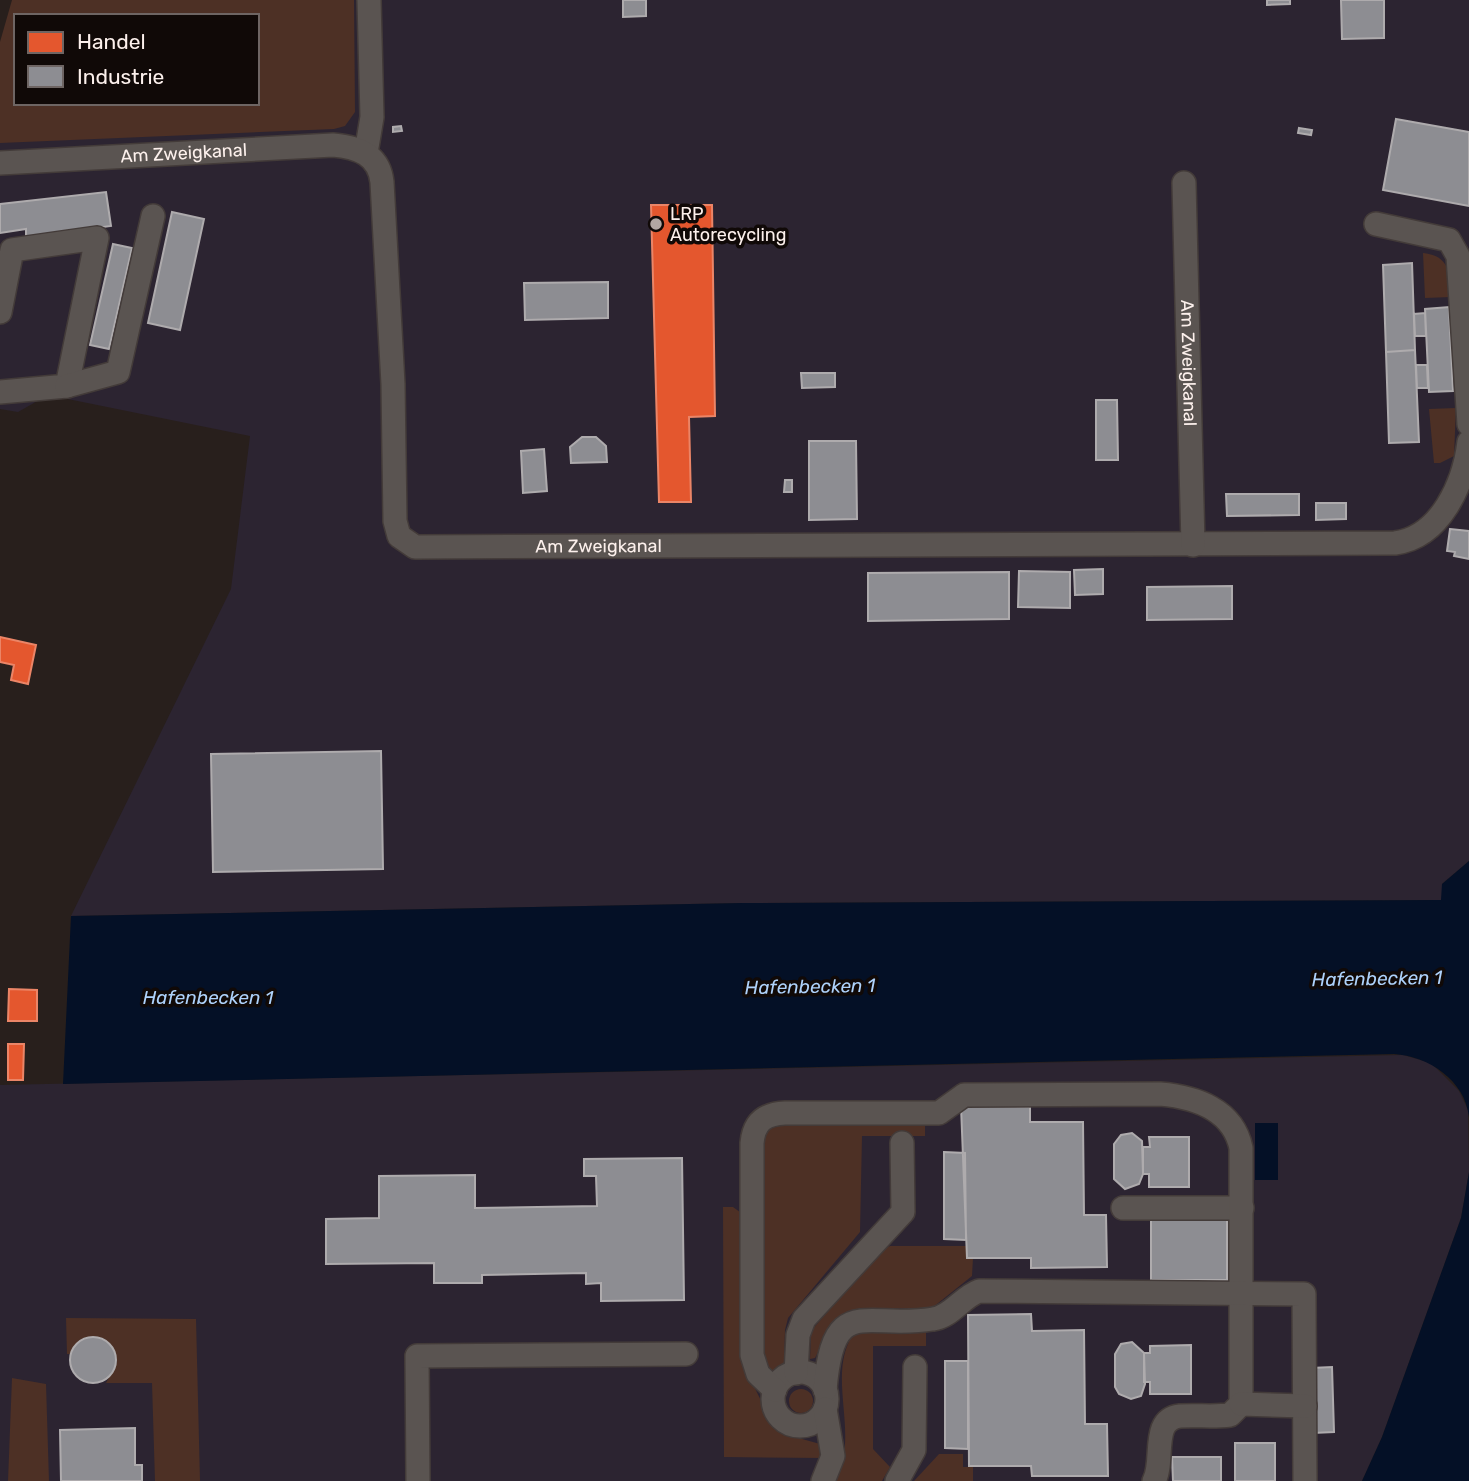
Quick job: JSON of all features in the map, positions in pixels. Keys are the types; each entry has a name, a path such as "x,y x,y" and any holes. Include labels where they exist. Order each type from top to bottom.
{"street":[{"path":"366,153 372,117 369,0"},
{"name":"Am Zweigkanal","path":"0,163 333,145 366,153 378,165 382,182 393,384 395,521 399,536 409,545 423,548 1345,544 1406,541 1424,531 1455,494 1467,461 1469,442"},
{"name":"Am Zweigkanal","path":"1184,183 1193,545"},
{"path":"0,392 67,386 118,372 153,216"},
{"path":"1376,224 1449,240 1454,246 1458,256 1469,424"},
{"path":"0,312 12,250 97,238 67,386"},
{"path":"775,1390 758,1374 752,1355 752,1139 757,1124 769,1114 939,1112 964,1095 1179,1096 1217,1111 1236,1130 1242,1154 1241,1404 1230,1415 1180,1416 1166,1422 1161,1430 1160,1466 1154,1481"},
{"path":"796,1373 798,1335 804,1319 903,1212 902,1143"},
{"path":"1123,1208 1242,1208"},
{"path":"823,1481 833,1456 825,1399 831,1349 838,1334 848,1323 862,1319 935,1319 979,1291 1304,1294 1305,1481"},
{"path":"418,1481 417,1356 686,1354"},
{"path":"897,1481 914,1450 915,1367"},
{"path":"796,1373 814,1376 825,1399 813,1422 792,1424 776,1411 775,1390 785,1377 796,1373"},
{"path":"1241,1404 1305,1406"}],"shaded area":[{"path":"12,0 354,0 355,112 345,126 334,129 0,143 0,42"},
{"path":"17,0 1469,0 1469,861 1442,884 1442,900 742,903 71,916 231,589 250,436 48,395 18,412 0,409 0,58"},
{"path":"1423,253 1439,258 1447,267 1451,297 1425,298"},
{"path":"1456,408 1454,456 1434,463 1429,409"},
{"path":"1403,1055 1431,1063 1459,1091 1468,1110 1469,1172 1461,1218 1382,1437 1362,1481 0,1481 0,1085"},
{"path":"925,1119 925,1136 862,1136 860,1232 788,1318 784,1365 776,1372 767,1370 761,1354 765,1350 761,1348 760,1144 766,1130 776,1122"},
{"path":"723,1207 733,1207 744,1215 746,1370 773,1425 788,1435 820,1444 825,1458 724,1457"},
{"path":"890,1246 966,1246 967,1258 973,1258 972,1276 932,1308 867,1309 841,1316 829,1330 815,1358 810,1359 811,1331 880,1251"},
{"path":"66,1318 196,1319 200,1481 155,1481 152,1383 106,1383 117,1362 113,1348 102,1339 81,1340 71,1354 67,1354"},
{"path":"926,1328 926,1346 873,1346 873,1449 890,1467 882,1481 835,1481 845,1444 843,1365 847,1347 856,1330"},
{"path":"12,1378 46,1384 49,1481 8,1481"},
{"path":"801,1389 810,1392 813,1401 810,1410 801,1413 792,1410 789,1401 792,1392"},
{"path":"939,1454 963,1454 963,1467 973,1467 973,1481 914,1481"}],"water":[{"name":"Hafenbecken 1","path":"1469,861 1469,1117 1460,1092 1443,1072 1420,1059 1394,1054 63,1084 71,916 742,903 1441,900 1442,884"},
{"path":"1255,1123 1278,1123 1278,1180 1255,1180"},
{"path":"1469,1172 1469,1481 1362,1481 1382,1437 1461,1218"}],"building: Handel":[{"path":"651,205 712,205 715,416 689,417 691,502 659,502"},
{"path":"0,637 36,645 28,684 11,680 14,665 0,662"},
{"path":"9,989 37,990 37,1021 8,1021"},
{"path":"8,1044 24,1044 23,1080 8,1080"}],"building: Industrie":[{"path":"623,0 646,0 646,16 623,17"},
{"path":"1267,0 1290,0 1290,4 1267,5"},
{"path":"1341,0 1384,0 1384,38 1342,39"},
{"path":"1396,119 1469,132 1469,206 1383,190"},
{"path":"401,126 402,131 393,132 393,127"},
{"path":"1299,128 1312,130 1311,135 1298,133"},
{"path":"106,192 111,226 26,237 26,229 0,233 0,204"},
{"path":"172,212 204,219 180,330 148,323"},
{"path":"113,244 132,248 109,349 90,345"},
{"path":"1412,263 1415,350 1386,352 1383,265"},
{"path":"608,282 608,318 525,320 524,283"},
{"path":"1449,307 1453,391 1429,392 1425,309"},
{"path":"1425,313 1426,336 1415,336 1414,314"},
{"path":"1415,350 1419,442 1389,443 1386,352"},
{"path":"1416,365 1427,365 1428,388 1417,388"},
{"path":"801,373 835,373 835,387 802,388"},
{"path":"1096,400 1117,400 1118,460 1096,460"},
{"path":"582,437 596,437 606,446 607,462 571,463 570,447"},
{"path":"809,441 856,441 857,519 809,520"},
{"path":"544,449 547,491 523,493 521,451"},
{"path":"785,480 792,480 792,492 784,492"},
{"path":"1226,494 1299,494 1299,515 1227,516"},
{"path":"1316,503 1346,503 1346,519 1316,520"},
{"path":"1450,529 1469,531 1469,559 1454,556 1455,552 1447,551"},
{"path":"1103,569 1103,594 1075,595 1074,570"},
{"path":"1019,571 1070,572 1070,608 1018,607"},
{"path":"1009,572 1009,619 868,621 868,573"},
{"path":"1232,586 1232,619 1147,620 1147,587"},
{"path":"381,751 383,869 213,872 211,754"},
{"path":"961,1106 1030,1107 1030,1122 1083,1122 1084,1215 1106,1215 1107,1267 1031,1268 1031,1258 967,1258"},
{"path":"1132,1133 1142,1141 1143,1174 1139,1184 1125,1189 1114,1179 1114,1144 1121,1135"},
{"path":"1149,1137 1189,1137 1189,1187 1149,1187 1149,1174 1143,1174 1143,1147 1150,1147"},
{"path":"944,1152 965,1153 966,1240 944,1239"},
{"path":"682,1158 684,1300 601,1301 601,1283 586,1284 586,1273 482,1275 482,1283 434,1283 434,1263 326,1264 326,1219 379,1218 379,1176 475,1175 475,1208 597,1206 596,1176 584,1176 584,1159"},
{"path":"1151,1216 1227,1216 1227,1280 1151,1280"},
{"path":"1031,1314 1032,1331 1084,1330 1085,1424 1107,1424 1108,1476 1032,1476 1031,1466 969,1466 968,1315"},
{"path":"93,1337 109,1344 116,1360 109,1376 93,1383 77,1376 70,1360 77,1344"},
{"path":"1132,1342 1144,1353 1145,1384 1141,1396 1131,1399 1119,1394 1115,1387 1115,1354 1121,1344"},
{"path":"1191,1345 1191,1394 1150,1394 1150,1382 1144,1382 1144,1353 1150,1353 1150,1346"},
{"path":"945,1361 968,1361 968,1449 945,1448"},
{"path":"1332,1367 1334,1432 1313,1433 1311,1368"},
{"path":"135,1428 135,1465 142,1465 142,1481 61,1481 60,1430"},
{"path":"1235,1443 1275,1443 1275,1481 1235,1481"},
{"path":"1172,1457 1221,1457 1221,1481 1173,1481"}],"place":[{"name":"LRP Autorecycling","path":"656,224"}]}
